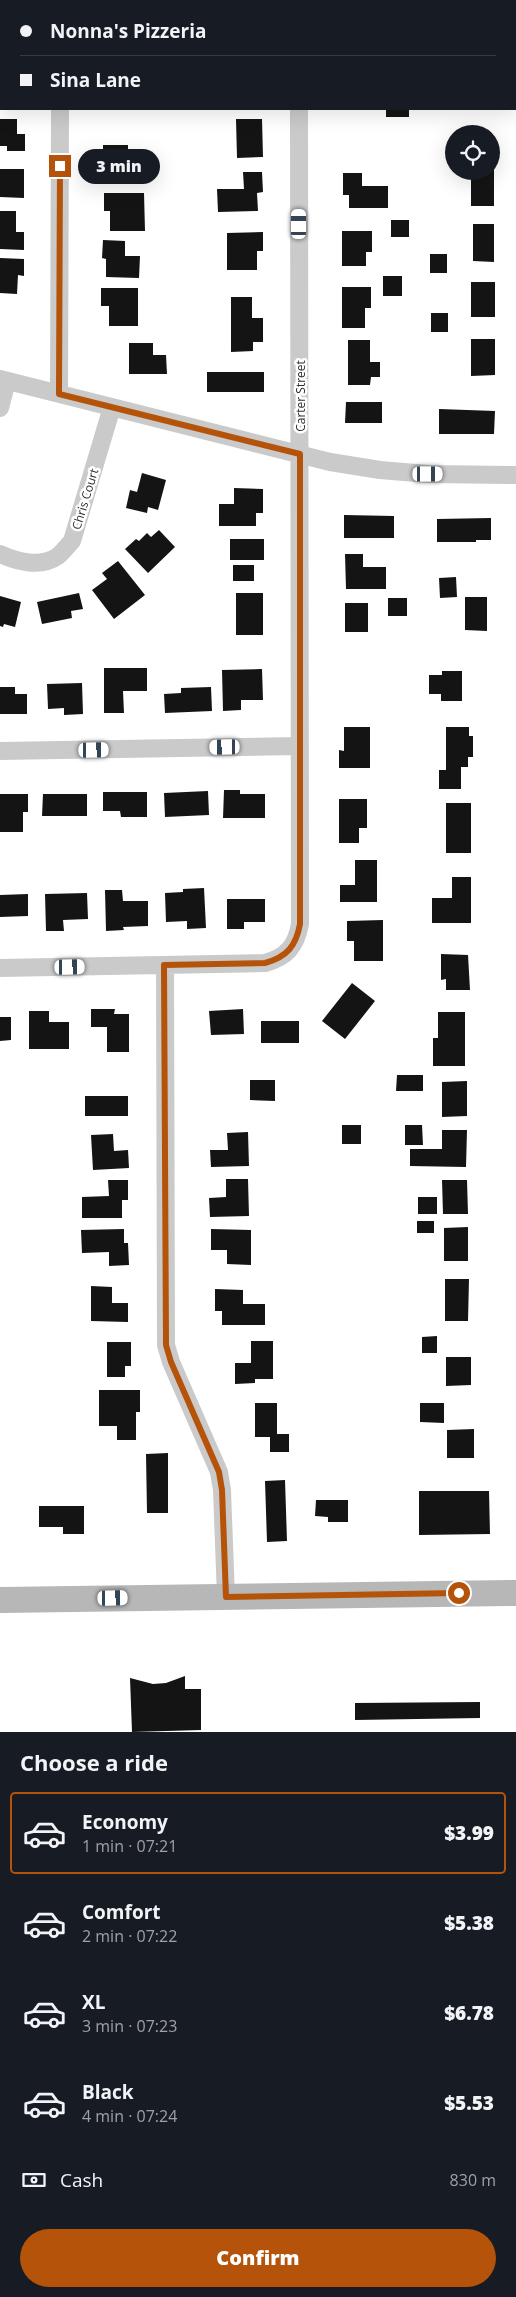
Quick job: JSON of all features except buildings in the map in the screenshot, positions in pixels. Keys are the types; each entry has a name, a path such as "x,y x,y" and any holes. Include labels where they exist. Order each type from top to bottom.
{"main road":[{"path":"0,1600 516,1593"}],"street":[{"path":"59,394 60,110"},
{"name":"Carter Street","path":"0,968 265,963 279,959 287,954 298,938 300,924 299,110"},
{"path":"0,408 4,380 300,454 380,470 428,474 516,474"},
{"name":"Chris Court","path":"0,554 16,562 45,562 58,556 72,541 112,408"},
{"path":"0,751 300,746"},
{"path":"164,965 166,1345 171,1362 219,1472 222,1490 226,1597"}],"route":[{"path":"60,166 59,394 300,454 300,924 298,938 287,954 279,959 265,963 164,965 166,1345 171,1362 219,1472 222,1490 226,1597 459,1593"}]}
